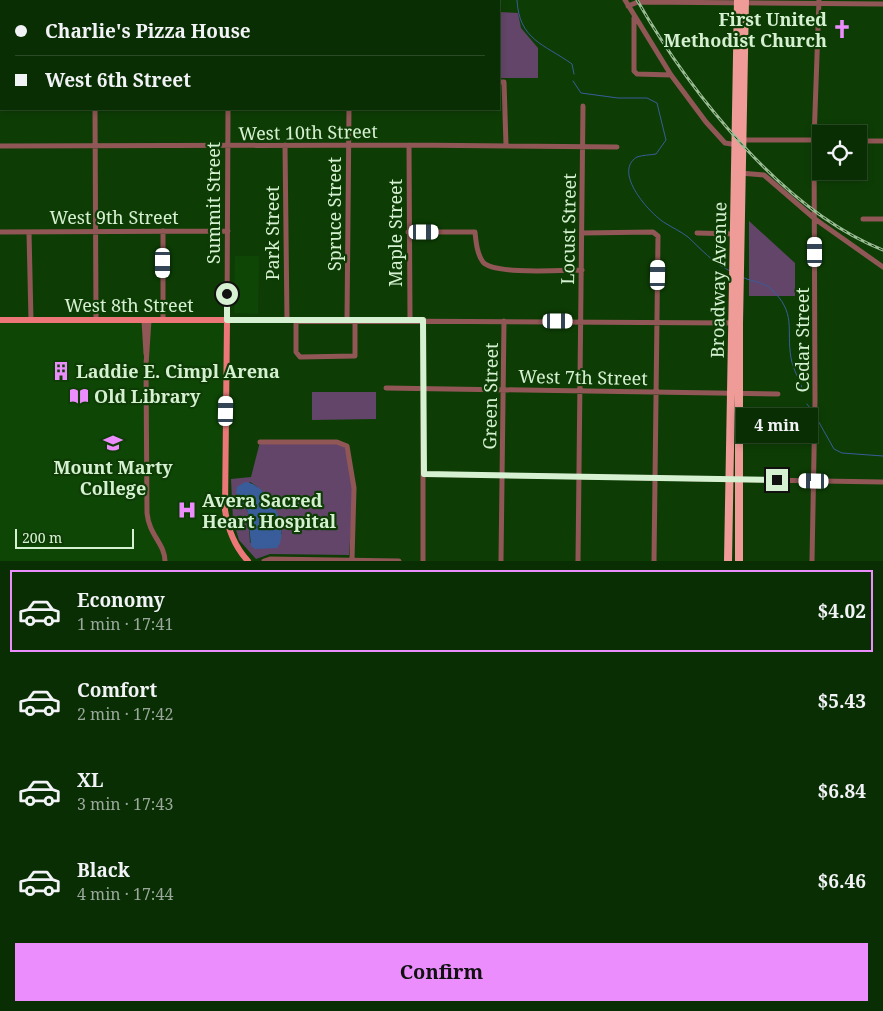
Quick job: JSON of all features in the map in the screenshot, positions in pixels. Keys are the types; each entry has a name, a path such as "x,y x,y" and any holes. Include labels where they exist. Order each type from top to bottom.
{"highway":[{"name":"Broadway Avenue","path":"728,561 733,479 737,234 741,144 742,2"},
{"name":"Broadway Avenue","path":"733,479 739,561"}],"main road":[{"name":"West 8th Street","path":"0,320 227,320"},
{"name":"Summit Street","path":"227,320 225,510 228,528 236,545 248,561"}],"street":[{"path":"625,0 671,75 725,143 741,144 812,140"},
{"path":"628,6 638,2 883,4"},
{"name":"Cedar Street","path":"815,125 819,2"},
{"path":"634,17 634,71 638,74 671,75"},
{"path":"501,82 506,145"},
{"name":"Locust Street","path":"578,561 583,106"},
{"path":"95,110 96,320"},
{"name":"Summit Street","path":"227,320 228,110"},
{"name":"Spruce Street","path":"347,320 349,110"},
{"path":"867,140 883,140"},
{"name":"Park Street","path":"285,145 287,320"},
{"name":"Maple Street","path":"409,145 410,320"},
{"name":"West 10th Street","path":"0,146 506,145 617,147"},
{"path":"739,173 764,175 815,219 883,267"},
{"name":"Cedar Street","path":"812,561 815,422 815,180"},
{"path":"863,219 883,219"},
{"path":"163,231 163,320"},
{"name":"West 9th Street","path":"0,232 228,231"},
{"path":"29,232 31,320"},
{"path":"408,232 474,232 479,255 484,264 490,267 504,269 582,270"},
{"path":"582,233 657,234 654,561"},
{"path":"698,233 737,234"},
{"path":"146,320 148,519 153,535 164,552 165,561"},
{"name":"West 8th Street","path":"227,320 735,323"},
{"path":"296,320 298,357 355,356 355,320"},
{"path":"423,320 424,561"},
{"name":"Green Street","path":"501,561 504,321"},
{"name":"West 7th Street","path":"386,388 778,394"},
{"path":"260,442 338,442 347,446 354,488 350,560"},
{"path":"424,474 883,482"},
{"path":"264,561 270,559 398,561"}],"shaded area":[{"path":"500,12 518,13 521,28 538,48 538,78 500,78"},
{"path":"749,221 795,263 795,296 749,296"},
{"path":"235,256 259,256 258,314 234,313"},
{"name":"Mount Marty College","path":"0,320 227,320 228,528 248,561 0,561"},
{"path":"312,392 376,392 376,419 312,420"},
{"path":"260,442 344,444 354,488 349,555 270,554 256,559 239,540 233,520 231,479 251,477","holes":["250,482 262,491 271,505 282,534 250,543 248,512 237,496"]}],"water":[{"path":"245,482 253,484 261,490 275,508 281,530 281,540 277,548 255,549 251,546 248,512 236,493 237,487"}],"waterway":[{"path":"517,0 522,24 528,33 543,46 572,64 574,74"},
{"path":"573,81 581,93 618,98 647,98 657,103 666,140 656,154 637,157 630,164 631,182 643,202 658,218 688,237 712,260 730,271"},
{"path":"742,277 761,283 771,289 784,306 789,322 793,367 803,391"},
{"path":"807,404 813,412"},
{"path":"816,417 834,449 842,453 883,456"}],"railway":[{"path":"637,0 659,36 711,109 775,178 809,207 846,232 883,250"}],"place":[{"name":"First United Methodist Church","path":"842,29"},
{"name":"Laddie E. Cimpl Arena","path":"61,371"},
{"name":"Old Library","path":"79,396"},
{"name":"Mount Marty College","path":"113,443"},
{"name":"Avera Sacred Heart Hospital","path":"187,510"}],"route":[{"path":"227,294 227,320 423,320 424,474 777,480"}]}
